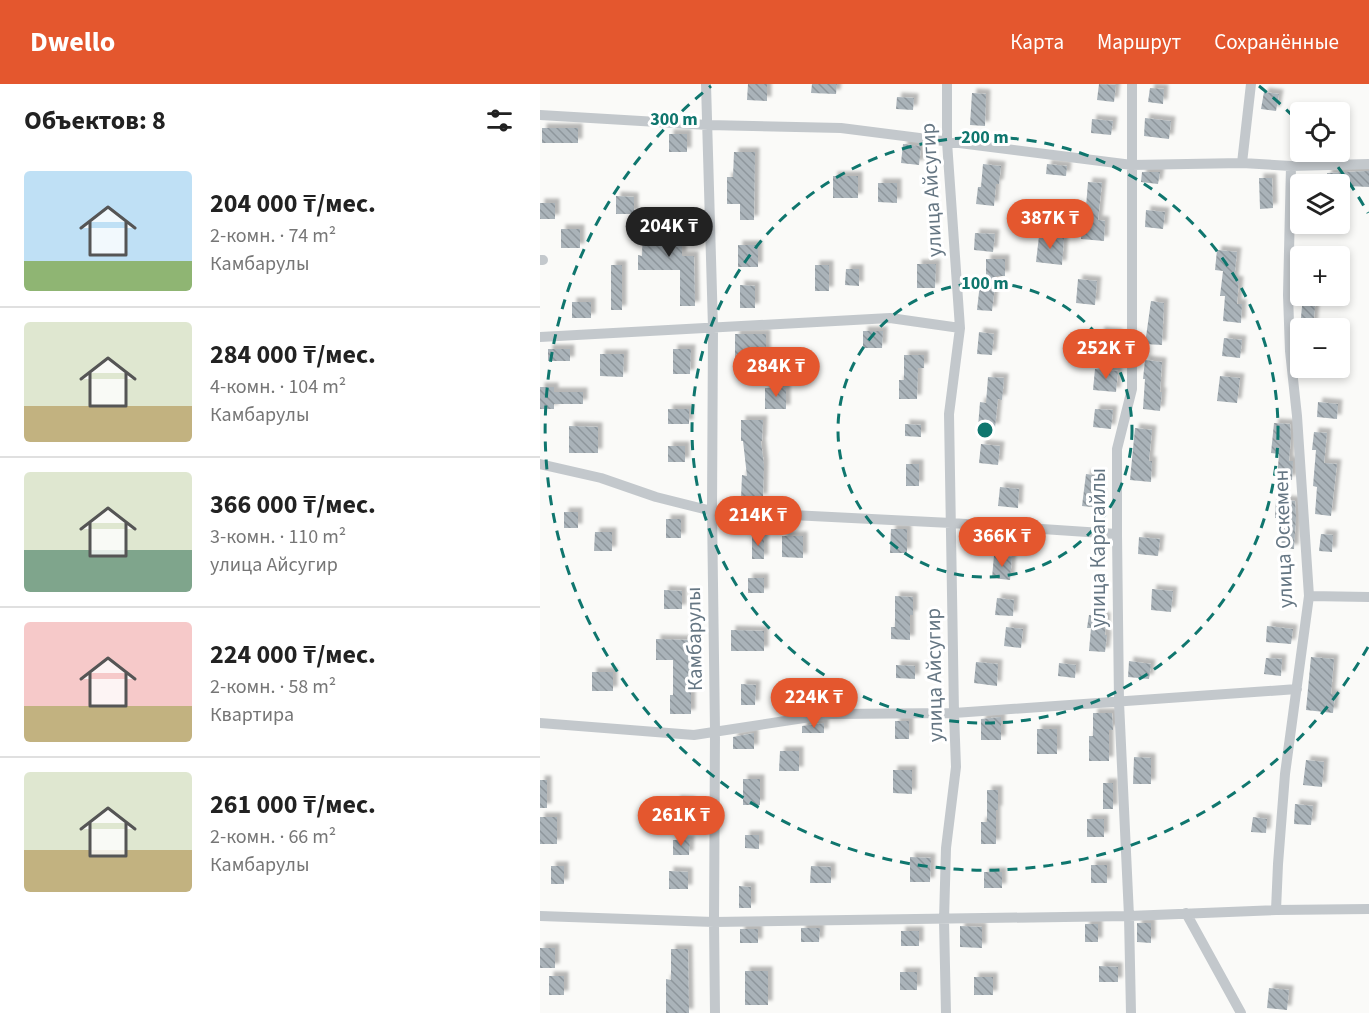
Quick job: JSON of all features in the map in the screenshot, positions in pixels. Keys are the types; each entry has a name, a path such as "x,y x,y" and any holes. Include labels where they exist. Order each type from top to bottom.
{"street":[{"name":"Камбарулы","path":"706,84 713,328 715,1013"},
{"name":"улица Айсугир","path":"946,1013 946,848 956,767 949,414 960,328 947,142 947,84"},
{"name":"улица Карагайлы","path":"1131,1013 1119,702 1117,449 1132,389 1132,84"},
{"path":"1242,163 1251,84"},
{"path":"540,115 708,125 841,128 1132,165 1369,164"},
{"name":"улица Оскемен","path":"1276,910 1286,774 1309,596 1288,295 1291,166"},
{"path":"540,337 890,318 960,328"},
{"path":"540,464 602,478 656,497 712,511 1117,534"},
{"path":"1309,596 1369,597"},
{"path":"540,723 694,735 830,714 954,712 1297,689"},
{"path":"540,916 714,922 945,920 1369,909"},
{"path":"1186,913 1241,1013"}],"building":[{"path":"748,84 767,84 767,101 747,100"},
{"path":"812,84 837,84 836,94 811,93"},
{"path":"1099,84 1116,85 1114,102 1097,100"},
{"path":"1150,88 1164,89 1163,104 1148,102"},
{"path":"1264,92 1279,94 1276,111 1261,109"},
{"path":"972,93 986,94 985,126 970,125"},
{"path":"897,97 914,98 913,110 896,109"},
{"path":"1145,118 1171,121 1169,139 1144,136"},
{"path":"1092,119 1113,121 1111,135 1091,133"},
{"path":"542,128 578,128 578,143 542,143"},
{"path":"669,134 687,134 687,152 669,152"},
{"path":"903,144 921,146 919,165 901,163"},
{"path":"734,152 755,152 754,220 740,220 740,204 727,204 727,177 733,177"},
{"path":"983,164 1001,166 999,184 996,184 994,206 976,204 978,187 981,187"},
{"path":"1047,164 1067,166 1066,176 1046,174"},
{"path":"1369,171 1369,187 1350,186 1350,174 1327,173"},
{"path":"1142,172 1160,172 1158,184 1141,182"},
{"path":"833,176 858,176 858,198 833,198"},
{"path":"1259,178 1272,178 1273,208 1260,209"},
{"path":"1088,182 1102,183 1098,220 1105,221 1104,241 1081,239"},
{"path":"878,183 897,183 897,203 878,202"},
{"path":"616,196 634,197 634,214 616,214"},
{"path":"540,203 555,203 555,219 540,219"},
{"path":"1146,210 1165,212 1163,229 1145,227"},
{"path":"643,227 682,227 682,256 694,256 695,306 680,306 680,270 638,270 638,255 642,256"},
{"path":"561,229 580,229 580,248 561,248"},
{"path":"975,233 995,234 993,252 974,250"},
{"path":"1039,236 1064,238 1062,265 1036,262"},
{"path":"738,245 758,245 758,267 738,267"},
{"path":"1217,250 1237,252 1234,280 1239,281 1237,304 1242,304 1241,323 1223,321 1225,296 1220,296 1223,271 1215,270"},
{"path":"986,259 1005,259 1005,276 996,276 992,311 977,310 980,283 986,283"},
{"path":"917,264 936,264 935,288 917,288"},
{"path":"611,265 622,265 622,310 611,310"},
{"path":"815,265 829,265 829,291 815,291"},
{"path":"846,269 859,269 859,286 845,285"},
{"path":"1078,279 1097,281 1095,305 1076,303"},
{"path":"740,285 755,286 755,308 740,308"},
{"path":"1151,301 1164,303 1162,345 1145,344"},
{"path":"572,302 591,302 591,318 572,318"},
{"path":"1302,306 1315,306 1314,318 1301,318"},
{"path":"863,331 883,331 882,348 863,348"},
{"path":"1100,331 1118,333 1117,348 1099,346"},
{"path":"979,332 994,334 992,355 977,354"},
{"path":"735,334 766,334 766,360 735,360"},
{"path":"1224,338 1242,340 1240,358 1222,356"},
{"path":"548,349 570,349 570,361 548,361"},
{"path":"673,349 691,349 690,374 673,374"},
{"path":"600,354 624,354 623,377 600,376"},
{"path":"904,355 924,355 924,368 918,368 917,399 899,399 899,380 904,380"},
{"path":"1145,360 1162,362 1160,411 1143,409"},
{"path":"1095,369 1118,371 1116,392 1093,390"},
{"path":"1220,376 1240,378 1237,403 1217,401"},
{"path":"988,377 1004,378 1002,400 998,399 995,428 978,427 980,402 986,403"},
{"path":"540,387 554,387 554,392 583,392 583,404 554,404 554,409 540,409"},
{"path":"765,388 786,388 786,409 765,409"},
{"path":"1318,402 1338,404 1337,419 1317,417"},
{"path":"668,409 689,409 689,424 668,424"},
{"path":"1095,409 1113,410 1111,429 1093,427"},
{"path":"741,420 763,420 761,441 764,465 763,498 741,498 742,475 747,476 743,441 741,441"},
{"path":"1274,423 1290,424 1289,461 1293,461 1292,480 1277,479 1279,454 1271,453"},
{"path":"905,424 921,425 921,437 905,436"},
{"path":"569,426 598,427 598,453 569,453"},
{"path":"1135,428 1152,430 1149,461 1152,461 1151,482 1130,480"},
{"path":"1314,432 1327,433 1324,463 1337,464 1331,516 1315,514 1317,487 1313,486 1316,450 1312,450"},
{"path":"981,444 1000,446 998,465 979,463"},
{"path":"668,446 685,446 685,462 668,462"},
{"path":"906,464 919,464 919,486 906,486"},
{"path":"1086,474 1100,476 1098,492 1101,493 1100,508 1082,506"},
{"path":"1000,487 1019,489 1018,508 998,506"},
{"path":"1276,499 1295,501 1294,549 1281,548 1284,518 1275,518"},
{"path":"564,512 578,512 578,528 564,528"},
{"path":"666,519 681,519 681,538 666,538"},
{"path":"891,529 907,529 907,553 890,553"},
{"path":"595,532 612,532 612,551 594,551"},
{"path":"752,534 764,534 764,559 752,559"},
{"path":"1321,534 1333,535 1332,552 1319,551"},
{"path":"782,536 803,536 803,558 782,557"},
{"path":"1139,537 1160,539 1158,556 1138,554"},
{"path":"994,555 1012,557 1010,580 992,578"},
{"path":"748,578 764,578 764,593 748,593"},
{"path":"1152,589 1173,591 1171,612 1151,610"},
{"path":"664,590 682,591 682,609 664,609"},
{"path":"895,596 913,597 910,640 891,639 891,627 895,627"},
{"path":"997,598 1014,600 1013,616 995,615"},
{"path":"1089,615 1106,617 1105,652 1089,651 1091,628 1087,628"},
{"path":"1267,626 1293,629 1291,644 1266,642"},
{"path":"1006,627 1023,629 1021,648 1004,646"},
{"path":"731,630 764,631 764,651 731,651"},
{"path":"656,639 691,640 691,670 694,670 694,689 691,689 691,714 670,714 670,695 673,695 673,660 656,660"},
{"path":"1311,657 1334,659 1331,694 1335,694 1333,713 1306,710"},
{"path":"1266,658 1282,659 1281,676 1264,674"},
{"path":"1129,661 1151,664 1149,679 1128,677"},
{"path":"976,662 998,664 997,686 974,683"},
{"path":"1059,663 1076,665 1075,678 1058,676"},
{"path":"896,665 915,666 915,679 896,678"},
{"path":"592,672 613,672 613,691 592,691"},
{"path":"741,684 756,685 755,705 741,705"},
{"path":"1093,713 1112,713 1113,730 1109,730 1109,761 1089,761 1089,736 1093,736"},
{"path":"1001,717 1001,740 981,740 981,719"},
{"path":"895,721 909,721 909,739 895,739"},
{"path":"824,723 824,733 802,733 802,726"},
{"path":"1037,729 1057,729 1057,754 1037,754"},
{"path":"754,733 754,749 733,749 733,737"},
{"path":"780,751 799,751 799,771 779,771"},
{"path":"1134,757 1151,758 1151,784 1133,784"},
{"path":"1306,760 1324,762 1322,787 1303,785"},
{"path":"893,770 912,770 912,794 893,793"},
{"path":"743,779 760,779 760,805 743,805"},
{"path":"540,780 547,780 547,808 540,808"},
{"path":"1103,783 1113,783 1113,809 1103,809"},
{"path":"987,790 998,790 996,844 981,844 981,822 987,822"},
{"path":"676,800 691,801 691,815 676,815"},
{"path":"1295,804 1313,806 1311,825 1294,824"},
{"path":"540,817 557,817 557,844 540,844"},
{"path":"1253,817 1267,819 1266,833 1251,832"},
{"path":"1087,819 1104,819 1104,837 1087,837"},
{"path":"745,835 759,835 759,849 745,848"},
{"path":"673,840 690,840 689,855 673,855"},
{"path":"910,857 931,858 930,882 910,882"},
{"path":"1091,865 1107,865 1107,883 1091,883"},
{"path":"551,866 564,866 564,884 551,884"},
{"path":"811,866 831,867 831,883 810,883"},
{"path":"669,871 688,872 688,889 669,889"},
{"path":"984,872 1002,872 1002,888 984,888"},
{"path":"739,886 751,887 751,908 739,908"},
{"path":"1137,923 1151,923 1151,943 1137,942"},
{"path":"1085,924 1098,924 1098,942 1085,942"},
{"path":"960,926 982,927 982,948 960,947"},
{"path":"801,928 820,928 819,942 801,942"},
{"path":"740,929 758,929 758,943 740,943"},
{"path":"901,931 919,931 919,946 901,946"},
{"path":"540,948 555,948 555,968 540,968"},
{"path":"671,949 688,949 689,1013 666,1013 666,979 671,980"},
{"path":"1099,966 1118,967 1118,982 1099,982"},
{"path":"745,971 768,971 768,1005 745,1005"},
{"path":"900,972 917,972 917,990 900,990"},
{"path":"549,976 564,976 564,995 549,995"},
{"path":"974,977 993,977 993,995 974,995"},
{"path":"1269,988 1289,990 1287,1010 1267,1008"}]}
